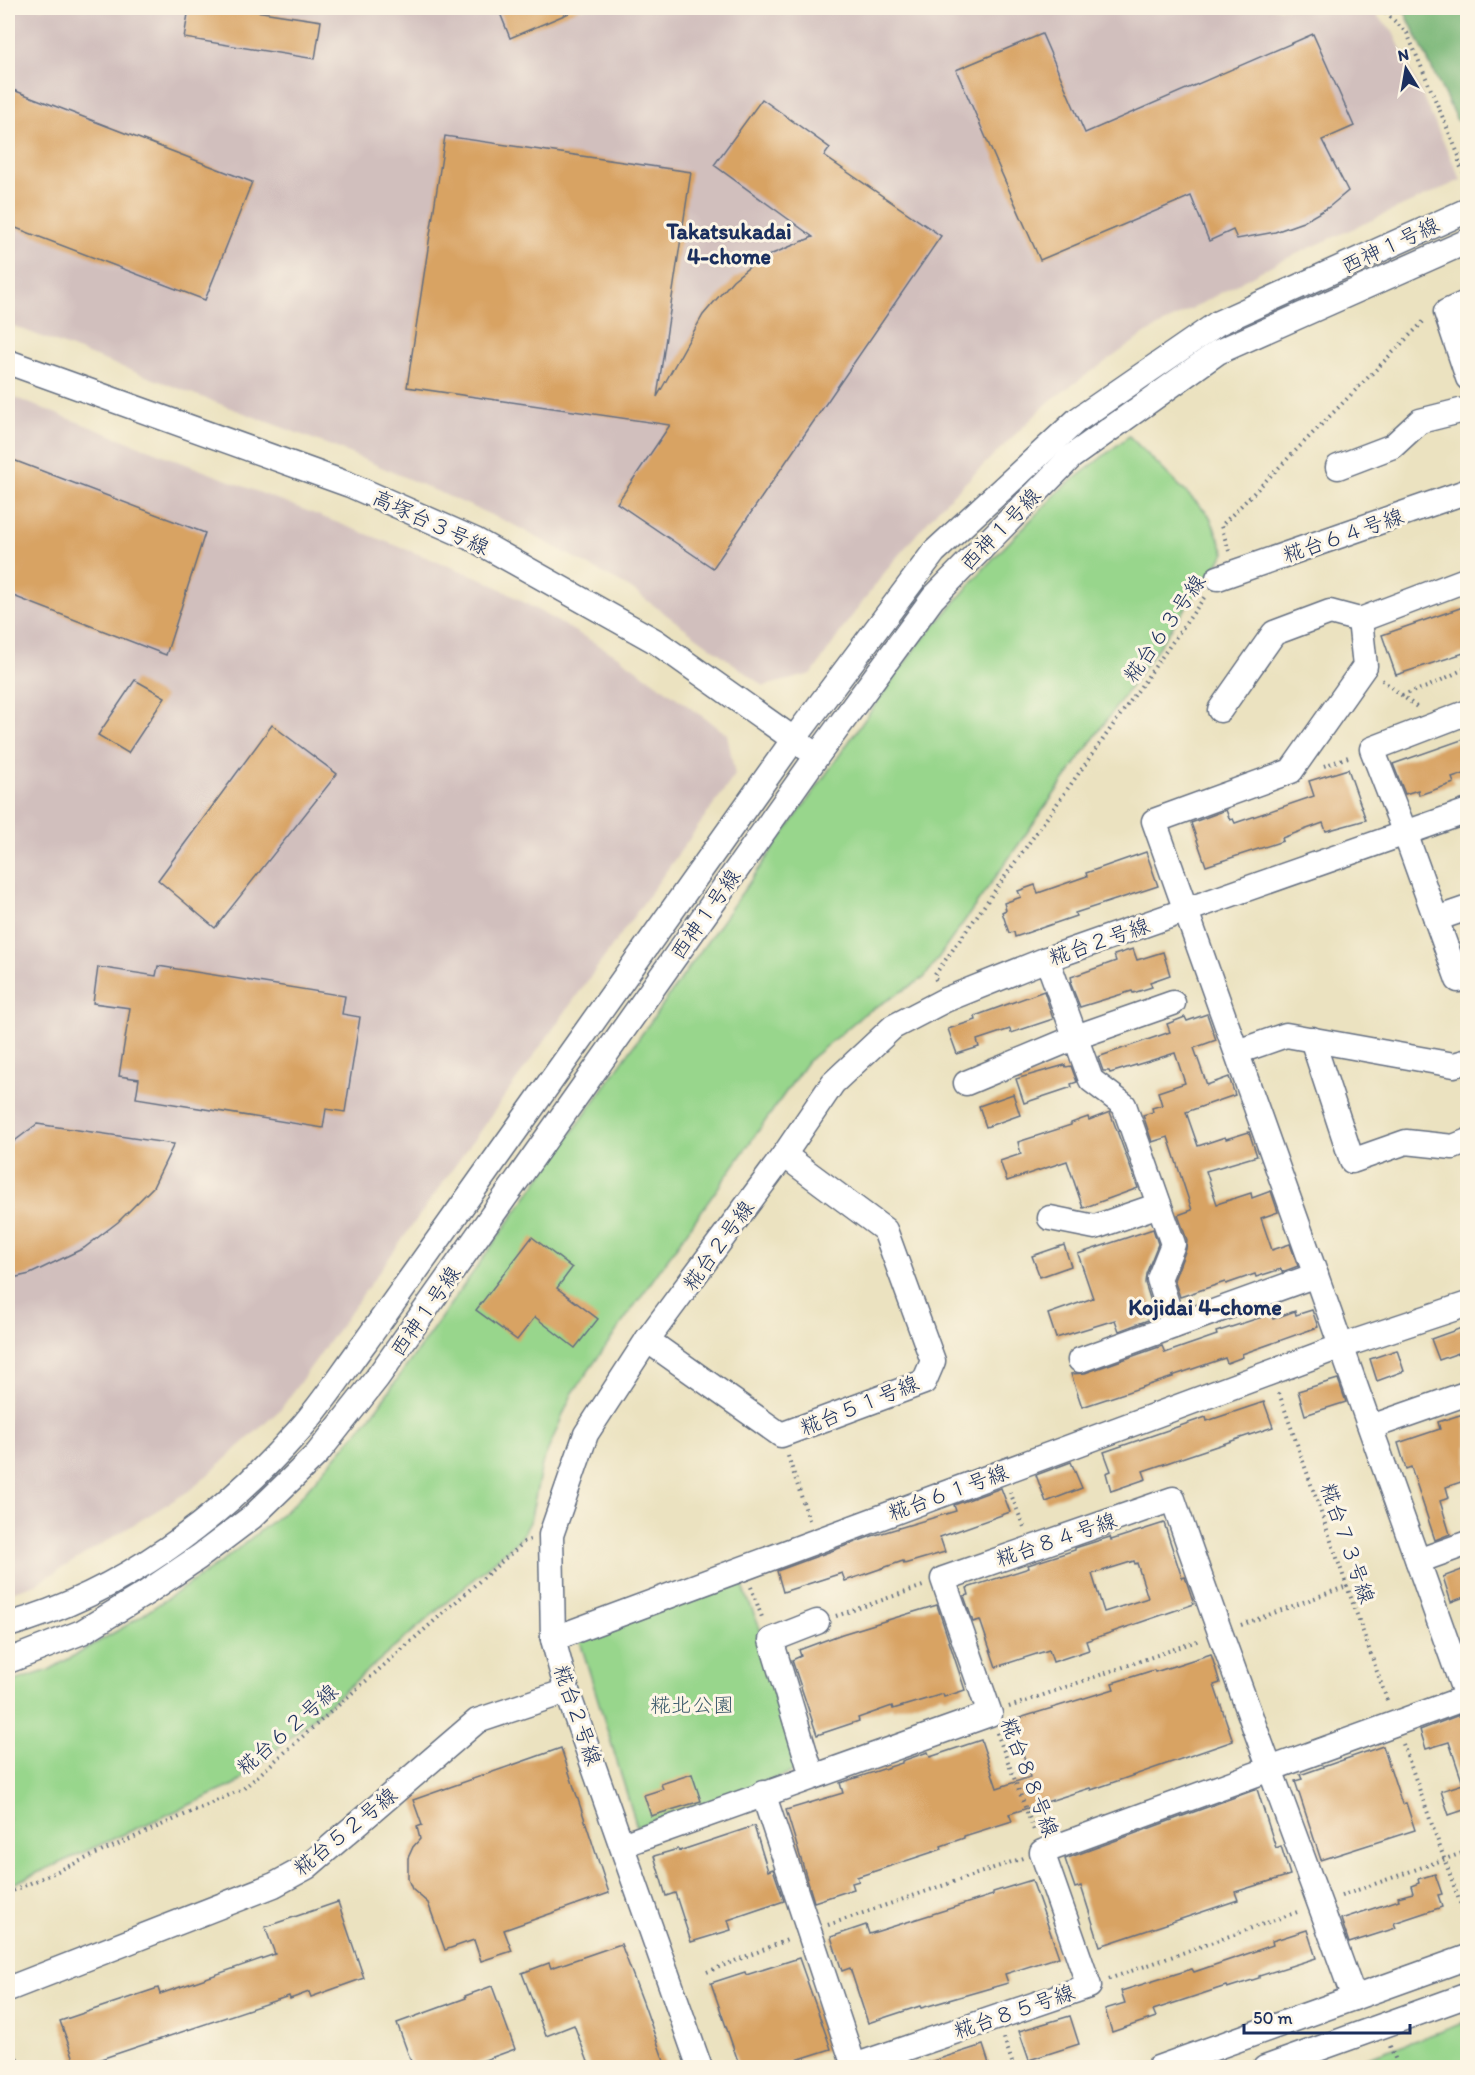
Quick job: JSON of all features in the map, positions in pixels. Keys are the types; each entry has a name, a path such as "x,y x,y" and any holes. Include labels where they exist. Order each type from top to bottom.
{"street":[{"name":"西神１号線","path":"8,1625 40,1616 105,1586 171,1546 228,1503 301,1428 366,1341 794,739 934,552 1077,420 1218,323 1467,210"},
{"name":"西神１号線","path":"8,1661 82,1632 155,1587 252,1517 317,1454 377,1378 817,756 933,598 1071,457 1218,352 1467,240"},
{"path":"1457,307 1467,378"},
{"name":"高塚台３号線","path":"8,362 350,484 476,540 655,641 817,756"},
{"path":"1338,467 1394,446 1420,421 1467,409"},
{"name":"糀台６４号線","path":"1218,578 1467,491"},
{"path":"1220,710 1274,633 1330,612 1360,620 1467,582"},
{"path":"1042,1852 1467,1699 1154,821 1291,771 1365,666 1360,620"},
{"path":"1458,980 1372,749 1467,712"},
{"name":"糀台２号線","path":"700,2067 567,1691 553,1639 551,1535 586,1434 647,1340 784,1155 833,1083 893,1027 945,1000 1047,959 1467,811"},
{"path":"1436,919 1467,908"},
{"path":"1047,959 1091,1080 1124,1105 1173,1244 1159,1279 1174,1326"},
{"path":"966,1083 1076,1038 1173,1003"},
{"path":"1237,1052 1286,1035 1454,1065 1467,1061"},
{"path":"1312,1039 1352,1161 1406,1142 1453,1147 1467,1141"},
{"name":"糀台５１号線","path":"647,1340 781,1436 924,1382 933,1361 885,1230 784,1155"},
{"path":"1050,1218 1095,1227 1159,1205"},
{"path":"1080,1360 1316,1275"},
{"name":"糀台６１号線","path":"553,1639 1272,1372 1467,1304"},
{"path":"1371,1427 1467,1393"},
{"name":"糀台８４号線","path":"943,1579 1173,1499 1219,1633 1354,1998"},
{"path":"1418,1561 1467,1543"},
{"path":"622,1845 990,1714 943,1579"},
{"path":"812,1776 771,1640 817,1622"},
{"name":"糀台５２号線","path":"8,1989 274,1885 307,1867 477,1721 567,1691"},
{"name":"糀台８５号線","path":"763,1793 854,2066 1089,1986 1042,1852"},
{"path":"1158,2067 1467,1957"},
{"path":"1265,2067 1467,1995"}],"path":[{"path":"1381,8 1407,33 1467,180"},
{"name":"糀台６３号線","path":"945,1000 934,976 1232,560 1221,526 1422,321 1457,307"},
{"path":"1365,666 1438,724"},
{"path":"1401,695 1428,687 1452,673 1467,668"},
{"path":"1291,771 1308,771 1372,749"},
{"name":"糀台７３号線","path":"1272,1372 1467,1925"},
{"path":"781,1436 816,1541"},
{"path":"1003,1472 1031,1547"},
{"name":"糀台６２号線","path":"8,1893 243,1789 524,1542 551,1535"},
{"path":"744,1568 771,1640"},
{"path":"817,1622 943,1579"},
{"path":"990,1714 1347,1586"},
{"name":"糀台８８号線","path":"990,1714 1042,1852"},
{"path":"1089,1986 1467,1851"},
{"path":"707,1972 809,1932 1042,1852"},
{"path":"997,2017 1014,2067"}],"shaded area":[{"path":"8,8 1369,8 1393,32 1461,180 1272,265 1145,334 1051,400 940,507 891,564 812,674 764,686 630,588 512,524 342,450 8,324"},
{"path":"8,395 485,580 618,656 727,734 735,775 280,1410 192,1489 36,1584 8,1593"}],"green space":[{"path":"1403,8 1467,8 1467,124 1457,121"},
{"path":"1129,436 1209,515 1225,553 924,978 864,1014 807,1062 572,1394 542,1464 530,1522 521,1538 236,1784 8,1886 8,1683 49,1670 129,1624 220,1563 296,1502 372,1415 916,647 987,565 1060,490"},
{"name":"糀北公園","path":"739,1577 765,1641 804,1768 637,1827 579,1638"},
{"path":"1467,2022 1467,2067 1340,2067"}],"building":[{"path":"189,8 236,8 321,21 315,59 184,38"},
{"path":"498,8 581,8 510,38"},
{"path":"1042,34 1085,133 1313,34 1354,126 1322,140 1348,191 1329,207 1303,222 1275,232 1237,239 1233,230 1209,241 1191,196 1040,260 956,70"},
{"path":"8,88 252,182 205,300 8,225"},
{"path":"762,99 830,148 824,156 941,236 713,568 617,503 670,425 407,387 445,136 691,172 657,397 703,315 733,280 752,265 772,254 813,237 714,165"},
{"path":"8,458 205,533 166,655 8,594"},
{"path":"1463,607 1467,619 1467,652 1396,675 1382,635"},
{"path":"135,680 165,697 128,753 98,735"},
{"path":"272,725 337,774 215,928 158,880"},
{"path":"1467,738 1467,773 1452,778 1454,783 1419,795 1418,790 1405,794 1393,764"},
{"path":"1348,769 1366,820 1326,831 1323,823 1282,838 1283,841 1206,866 1191,823 1226,810 1230,820 1233,819 1235,823 1314,796 1309,781"},
{"path":"1146,852 1158,886 1075,913 1076,916 1015,937 1014,932 1009,933 1002,912 1006,910 1004,903 1021,897 1018,891 1035,885 1038,893"},
{"path":"1133,949 1137,960 1163,952 1170,975 1150,982 1152,987 1080,1007 1070,982 1071,977 1116,961 1114,955"},
{"path":"158,966 345,996 342,1014 360,1017 345,1112 326,1109 323,1128 136,1098 139,1079 119,1076 130,1008 93,1003 98,967 156,976"},
{"path":"1044,991 1053,1019 1011,1033 1010,1029 977,1040 979,1047 957,1054 948,1029 976,1020 975,1016"},
{"path":"1207,1014 1216,1040 1194,1048 1207,1085 1229,1077 1235,1095 1186,1112 1198,1146 1249,1132 1257,1156 1206,1171 1217,1204 1251,1193 1252,1198 1271,1191 1278,1212 1261,1218 1272,1250 1290,1244 1298,1266 1256,1277 1255,1274 1180,1297 1174,1280 1186,1249 1187,1240 1178,1215 1192,1210 1168,1137 1152,1142 1143,1115 1153,1112 1152,1108 1162,1105 1158,1092 1185,1083 1175,1053 1110,1073 1103,1071 1098,1057 1170,1032 1167,1024 1185,1017 1187,1021"},
{"path":"1065,1065 1066,1067 1071,1066 1077,1082 1071,1084 1072,1087 1024,1103 1016,1079"},
{"path":"1013,1094 1020,1115 986,1127 979,1106"},
{"path":"1110,1112 1138,1188 1083,1208 1067,1161 1007,1181 1000,1161 1021,1154 1018,1142 1071,1125 1071,1123 1088,1117 1089,1120"},
{"path":"37,1124 174,1144 153,1187 118,1222 84,1248 30,1274 8,1279 8,1146"},
{"path":"1153,1229 1158,1244 1146,1274 1145,1283 1156,1317 1119,1331 1115,1320 1056,1338 1048,1314 1093,1298 1078,1254"},
{"path":"532,1237 572,1268 557,1288 598,1319 575,1348 535,1317 517,1340 476,1310"},
{"path":"1064,1245 1071,1266 1040,1277 1032,1256"},
{"path":"1312,1310 1318,1327 1242,1354 1243,1357 1227,1363 1225,1358 1082,1407 1071,1374 1085,1373 1162,1346 1165,1353 1217,1335 1216,1332 1271,1314 1273,1319 1295,1311 1296,1315"},
{"path":"1467,1326 1467,1350 1439,1360 1431,1339"},
{"path":"1397,1350 1404,1371 1377,1381 1370,1359"},
{"path":"1338,1379 1346,1402 1305,1415 1298,1391"},
{"path":"1264,1402 1273,1427 1143,1471 1146,1479 1111,1491 1106,1473 1111,1471 1104,1452 1206,1417 1207,1421"},
{"path":"1463,1414 1467,1428 1467,1480 1446,1487 1449,1498 1440,1501 1450,1534 1435,1540 1411,1467 1406,1469 1398,1443 1440,1429 1438,1422"},
{"path":"1071,1462 1082,1488 1046,1502 1036,1475"},
{"path":"1001,1488 1010,1512 940,1537 945,1552 904,1564 903,1561 845,1581 842,1573 783,1592 777,1571 872,1536 956,1511 954,1505"},
{"path":"1164,1523 1182,1578 1185,1577 1194,1604 1086,1641 1089,1650 1053,1662 1049,1650 996,1667 980,1620 973,1622 964,1596 969,1595 967,1588 1029,1568 1028,1565 1075,1550 1075,1548 1110,1537 1111,1540","holes":["1134,1561 1135,1564 1137,1563 1148,1598 1104,1612 1092,1574"]},
{"path":"1467,1568 1467,1596 1451,1602 1443,1577"},
{"path":"937,1605 965,1690 893,1709 892,1706 858,1718 859,1721 817,1735 792,1660 801,1656 799,1650 842,1634"},
{"path":"1211,1654 1220,1683 1214,1685 1233,1741 1091,1790 1090,1788 1009,1814 1012,1821 964,1836 964,1838 941,1846 942,1849 857,1877 859,1881 852,1883 854,1889 814,1902 786,1810 843,1793 840,1783 928,1752 930,1757 981,1740 997,1788 1030,1777 1013,1720 1114,1689 1112,1683"},
{"path":"1462,1714 1467,1716 1467,1809 1449,1815 1441,1791 1463,1784 1449,1742 1426,1749 1420,1730"},
{"path":"1383,1746 1402,1804 1406,1803 1415,1830 1321,1860 1295,1781 1302,1779 1300,1775"},
{"path":"561,1748 609,1893 504,1930 512,1951 481,1961 474,1940 445,1950 428,1903 412,1889 408,1879 408,1858 420,1839 417,1827 422,1825 413,1800"},
{"path":"692,1774 701,1801 651,1816 644,1795 663,1789 661,1784"},
{"path":"1257,1789 1276,1848 1281,1846 1290,1875 1235,1892 1238,1900 1100,1946 1081,1886 1075,1888 1065,1859"},
{"path":"754,1826 768,1871 773,1869 784,1901 728,1920 731,1930 691,1942 675,1893 666,1896 654,1856 678,1849 679,1851"},
{"path":"1435,1874 1442,1894 1438,1895 1442,1907 1394,1923 1396,1928 1349,1943 1341,1919 1399,1900 1398,1897 1413,1893 1411,1886 1419,1883 1418,1879"},
{"path":"1032,1880 1059,1957 1005,1974 1008,1983 921,2008 920,2006 868,2023 850,1968 842,1971 831,1937 866,1925 869,1934 993,1895 993,1892"},
{"path":"338,1902 364,1978 311,1997 309,1992 290,1999 289,1996 77,2067 60,2021 158,1988 160,1994 275,1954 265,1927"},
{"path":"1307,1930 1316,1958 1153,2010 1156,2017 1112,2032 1105,2009 1125,2003 1121,1991 1192,1969 1194,1972 1273,1945 1272,1941"},
{"path":"621,1944 666,2067 590,2067 574,2025 546,2036 522,1973 549,1963 551,1968"},
{"path":"799,1958 831,2049 774,2067 740,2067 711,1983 745,1972 746,1975"},
{"path":"492,1986 515,2049 471,2065 470,2062 455,2067 413,2067 397,2023"},
{"path":"1070,2016 1079,2044 1029,2060 1019,2031"},
{"path":"983,2045 990,2067 924,2067 923,2064"}],"district":[{"name":"Takatsukadai 4-chome","path":"729,244"},
{"name":"Kojidai 4-chome","path":"1205,1307"}]}
